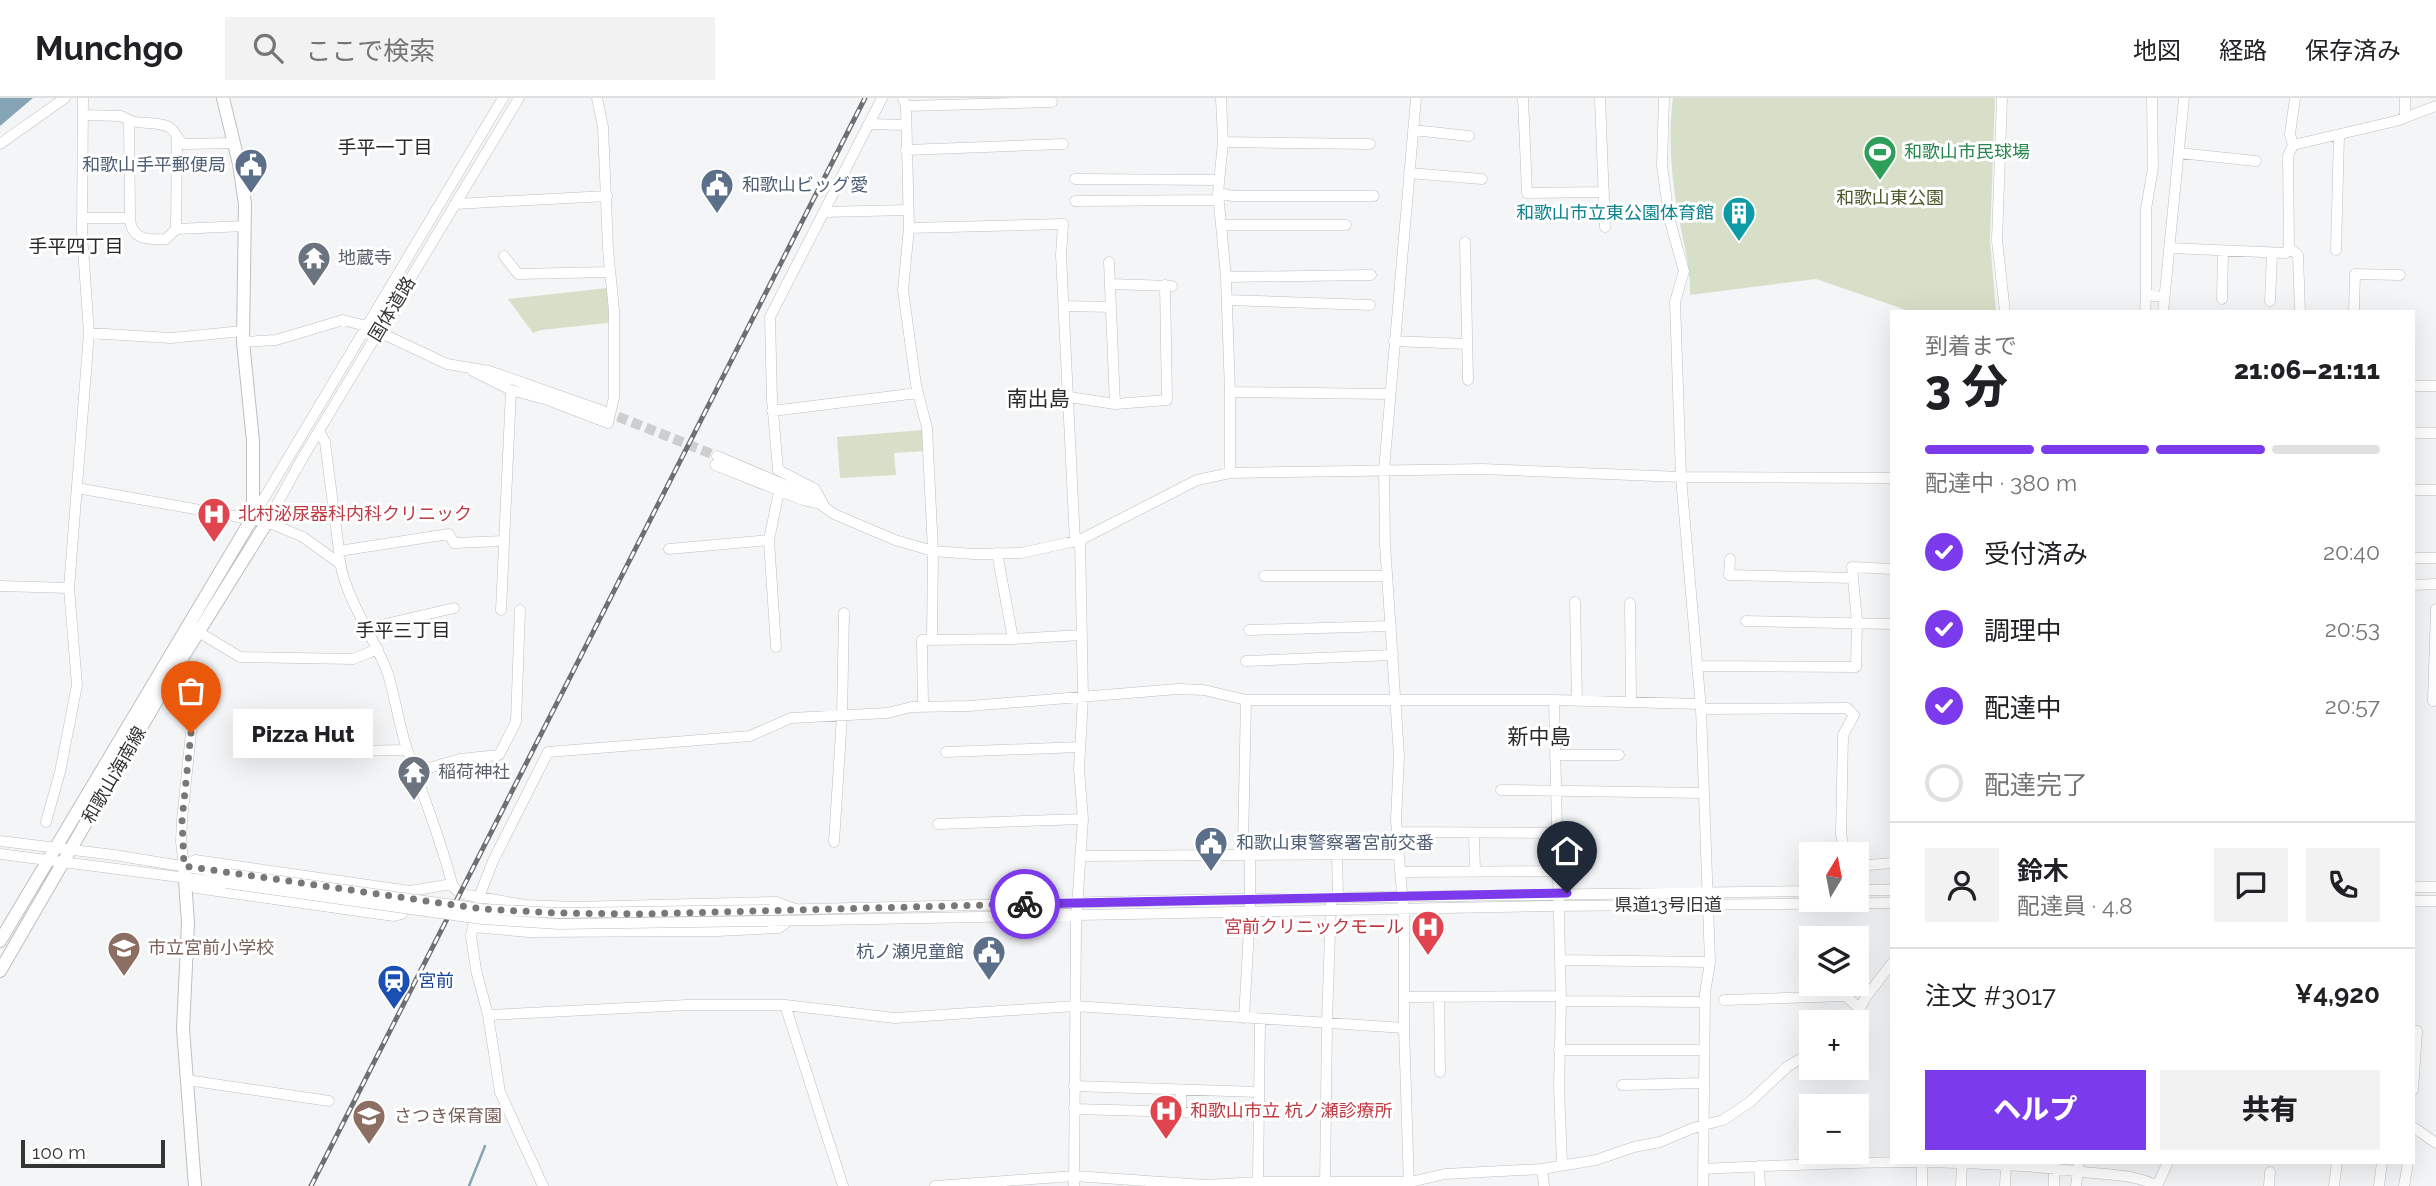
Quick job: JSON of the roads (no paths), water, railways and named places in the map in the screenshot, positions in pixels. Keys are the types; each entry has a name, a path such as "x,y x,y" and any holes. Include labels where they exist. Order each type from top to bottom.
{"main road":[{"path":"223,98 245,204 243,336 253,441 254,514 267,522"},
{"name":"和歌山海南線","path":"0,941 47,860 193,628 254,514"},
{"name":"和歌山海南線","path":"193,628 267,522"},
{"name":"和歌山海南線","path":"0,971 71,850 166,672"},
{"path":"184,872 188,923 183,1029 195,1186"}],"street":[{"path":"0,144 65,98"},
{"path":"46,822 60,772 77,685 68,588 89,333 82,218 83,98"},
{"name":"国体道路","path":"254,514 503,98"},
{"path":"467,367 511,390 548,400 608,423 614,397 614,311 603,127 597,98"},
{"path":"823,505 815,489 778,470 772,411 770,317 882,98"},
{"path":"1221,98 1223,142 1218,196 1227,300 1230,473"},
{"path":"1410,1184 1403,908 1398,832 1399,756 1387,576 1384,470 1416,98"},
{"path":"1523,98 1527,193 1604,192"},
{"path":"1600,98 1605,227"},
{"path":"1664,98 1662,165 1669,218 1684,271 1675,302 1681,477 1698,666 1708,904 1710,962 1705,1002 1703,1186"},
{"path":"2002,98 1997,240 2005,310"},
{"path":"2145,310 2146,209 2153,168 2152,98"},
{"path":"2163,310 2184,98"},
{"path":"2169,248 2286,253 2289,248 2288,156 2292,145 2290,134 2295,98"},
{"path":"2405,98 2405,117"},
{"name":"国体道路","path":"267,522 515,100"},
{"path":"932,640 933,551 928,428 918,393 903,290 909,228 904,102 1052,102"},
{"path":"2292,145 2339,135 2436,106"},
{"path":"83,115 121,116 138,124 166,126 173,131 177,140 176,229"},
{"path":"129,120 130,218 131,227 137,236 150,240 166,239 176,229 246,226"},
{"path":"869,124 906,125"},
{"path":"1413,130 1469,136"},
{"path":"2336,250 2339,135"},
{"path":"177,140 184,144 234,143"},
{"path":"1223,142 1370,144"},
{"path":"906,150 1063,144"},
{"path":"2179,153 2256,161"},
{"path":"1409,173 1482,179"},
{"path":"1075,179 1219,180"},
{"path":"455,204 607,196"},
{"path":"1075,201 1218,196 1374,196"},
{"path":"824,212 909,210"},
{"path":"82,218 130,218"},
{"path":"909,228 1063,224 1061,255 1083,697 1079,769 1083,819 1077,903 1074,1181"},
{"path":"1221,225 1346,225"},
{"path":"1465,242 1468,380"},
{"path":"2289,248 2298,255 2300,310"},
{"path":"2222,299 2223,252"},
{"path":"2270,301 2272,253"},
{"path":"504,256 518,274 610,272"},
{"path":"1109,262 1115,404"},
{"path":"2354,310 2355,274 2400,275"},
{"path":"1226,277 1371,275"},
{"path":"1069,397 1115,404 1167,400 1168,286 1110,284"},
{"path":"2146,295 2164,297"},
{"path":"1227,300 1370,305"},
{"path":"1064,306 1111,307"},
{"path":"89,333 171,338 243,336 276,340 342,320 366,326 447,363 489,371 603,411"},
{"path":"1394,341 1467,344"},
{"path":"2415,386 2436,386"},
{"path":"500,610 511,390"},
{"path":"1230,392 1389,394"},
{"path":"772,411 918,393"},
{"path":"319,430 325,442 339,563 345,583 378,649 388,676 407,750 455,890 525,905 575,907 776,902 795,909"},
{"path":"2415,433 2436,433"},
{"path":"823,505 779,491 716,460 806,494 823,505 834,513 895,540 933,551 997,553 1021,553 1077,541 1197,480 1230,473 1482,469 1681,477 1890,478"},
{"path":"77,488 254,514"},
{"path":"2415,489 2436,490"},
{"path":"776,647 769,540 779,491"},
{"path":"267,522 303,537 339,563"},
{"path":"339,551 449,534 454,543 504,541"},
{"path":"669,549 769,540"},
{"path":"997,553 1013,639"},
{"path":"2415,558 2436,558"},
{"path":"1730,559 1730,575 1853,578"},
{"path":"1698,666 1856,667 1857,622 1852,567 1890,569"},
{"path":"1264,576 1387,576"},
{"path":"2415,585 2436,584"},
{"path":"0,586 68,588"},
{"path":"1575,602 1577,701"},
{"path":"1630,603 1631,702"},
{"path":"368,628 454,608"},
{"path":"2433,701 2436,608"},
{"path":"415,772 460,759 499,755 516,722 520,610"},
{"path":"834,842 842,716 844,613"},
{"path":"1746,621 1890,624"},
{"path":"1249,630 1391,626"},
{"path":"193,628 240,657 352,659 378,649"},
{"path":"923,706 922,640 1082,635"},
{"path":"1246,661 1393,655"},
{"path":"166,672 186,688 193,715 182,820 184,872 197,888 394,916 402,914 408,907 410,891"},
{"path":"544,1186 500,1092 488,1015 476,970 471,936 478,897 493,860 548,752 750,736 791,718 887,713 923,706 969,706 1178,689 1204,690 1246,699 1554,700 1847,708 1854,715 1843,735 1843,842"},
{"path":"1244,1018 1250,911 1250,855 1243,845 1246,699"},
{"path":"1554,700 1560,906 1559,1050 1562,1164"},
{"path":"946,752 1080,747"},
{"path":"281,748 407,750"},
{"path":"1556,755 1619,755"},
{"path":"1502,790 1703,793"},
{"path":"938,824 1083,819"},
{"path":"1398,832 1548,833 1549,871 1401,872"},
{"path":"1475,833 1475,872"},
{"name":"県道13号旧道","path":"0,841 71,850 228,878 482,909 586,914 769,915 790,920 1331,909 1890,903"},
{"path":"1080,856 1399,854"},
{"name":"県道13号旧道","path":"0,855 62,863 184,872"},
{"path":"1325,1184 1331,909 1337,855"},
{"path":"184,872 195,860 410,891 452,884"},
{"path":"1869,865 1890,863"},
{"path":"2415,887 2436,887"},
{"path":"1869,890 1890,890"},
{"name":"県道13号旧道","path":"769,915 795,909 1559,893 1799,891"},
{"path":"2415,901 2436,901"},
{"path":"473,927 552,932 717,931 779,928 790,920"},
{"path":"1560,960 1710,962"},
{"path":"1724,1000 1846,996 1860,1009 1890,966"},
{"path":"1404,997 1705,1002"},
{"path":"1439,997 1440,1072"},
{"path":"488,1015 687,1005 785,1005 895,1018 1075,1006 1404,1028"},
{"path":"785,1005 843,1186"},
{"path":"1258,1182 1260,1019"},
{"path":"2415,1060 2417,1031"},
{"path":"1559,1050 1704,1050"},
{"path":"935,1186 1074,1181 1206,1185 1258,1182 1410,1184 1445,1174 1542,1169 1596,1160 1723,1120 1799,1060"},
{"path":"187,1080 329,1101"},
{"path":"1622,1085 1703,1083"},
{"path":"1074,1086 1259,1092"},
{"path":"1181,1090 1181,1112"},
{"path":"1074,1109 1259,1114"},
{"path":"2415,1129 2436,1143"},
{"path":"1703,1168 1890,1163"},
{"path":"1922,1186 1929,1164"},
{"path":"1961,1186 1962,1164 2027,1164 2054,1168 2078,1166 2136,1178 2157,1186 2167,1164"},
{"path":"2334,1186 2337,1164"},
{"path":"2379,1186 2382,1164"},
{"path":"2404,1186 2408,1164"},
{"path":"2005,1186 2006,1165"},
{"path":"1759,1166 1760,1186"},
{"path":"2076,1186 2078,1166"},
{"path":"2054,1168 2054,1186"},
{"path":"1542,1169 1544,1186"},
{"path":"2269,1186 2270,1172"}],"water":[{"path":"0,98 33,98 0,126"}],"waterway":[{"path":"469,1186 485,1146"}],"tunnel":[{"path":"604,411 717,456"}],"railway":[{"path":"311,1186 865,98"}],"place":[{"name":"和歌山市民球場","path":"1880,182"},
{"name":"和歌山手平郵便局","path":"251,195"},
{"name":"和歌山ビッグ愛","path":"717,215"},
{"name":"和歌山市立東公園体育館","path":"1739,243"},
{"name":"地蔵寺","path":"314,288"},
{"name":"北村泌尿器科内科クリニック","path":"214,544"},
{"name":"Pizza Hut","path":"191,733"},
{"name":"稲荷神社","path":"414,802"},
{"name":"和歌山東警察署宮前交番","path":"1211,873"},
{"name":"宮前クリニックモール","path":"1428,957"},
{"name":"市立宮前小学校","path":"124,978"},
{"name":"杭ノ瀬児童館","path":"989,982"},
{"name":"宮前","path":"394,1011"},
{"name":"和歌山市立 杭ノ瀬診療所","path":"1166,1141"},
{"name":"さつき保育園","path":"369,1146"}],"district":[{"name":"手平一丁目","path":"385,147"},
{"name":"手平四丁目","path":"76,246"},
{"name":"南出島","path":"1038,399"},
{"name":"手平三丁目","path":"403,630"},
{"name":"新中島","path":"1539,737"}],"park label":[{"name":"和歌山東公園","path":"1890,198"}]}
